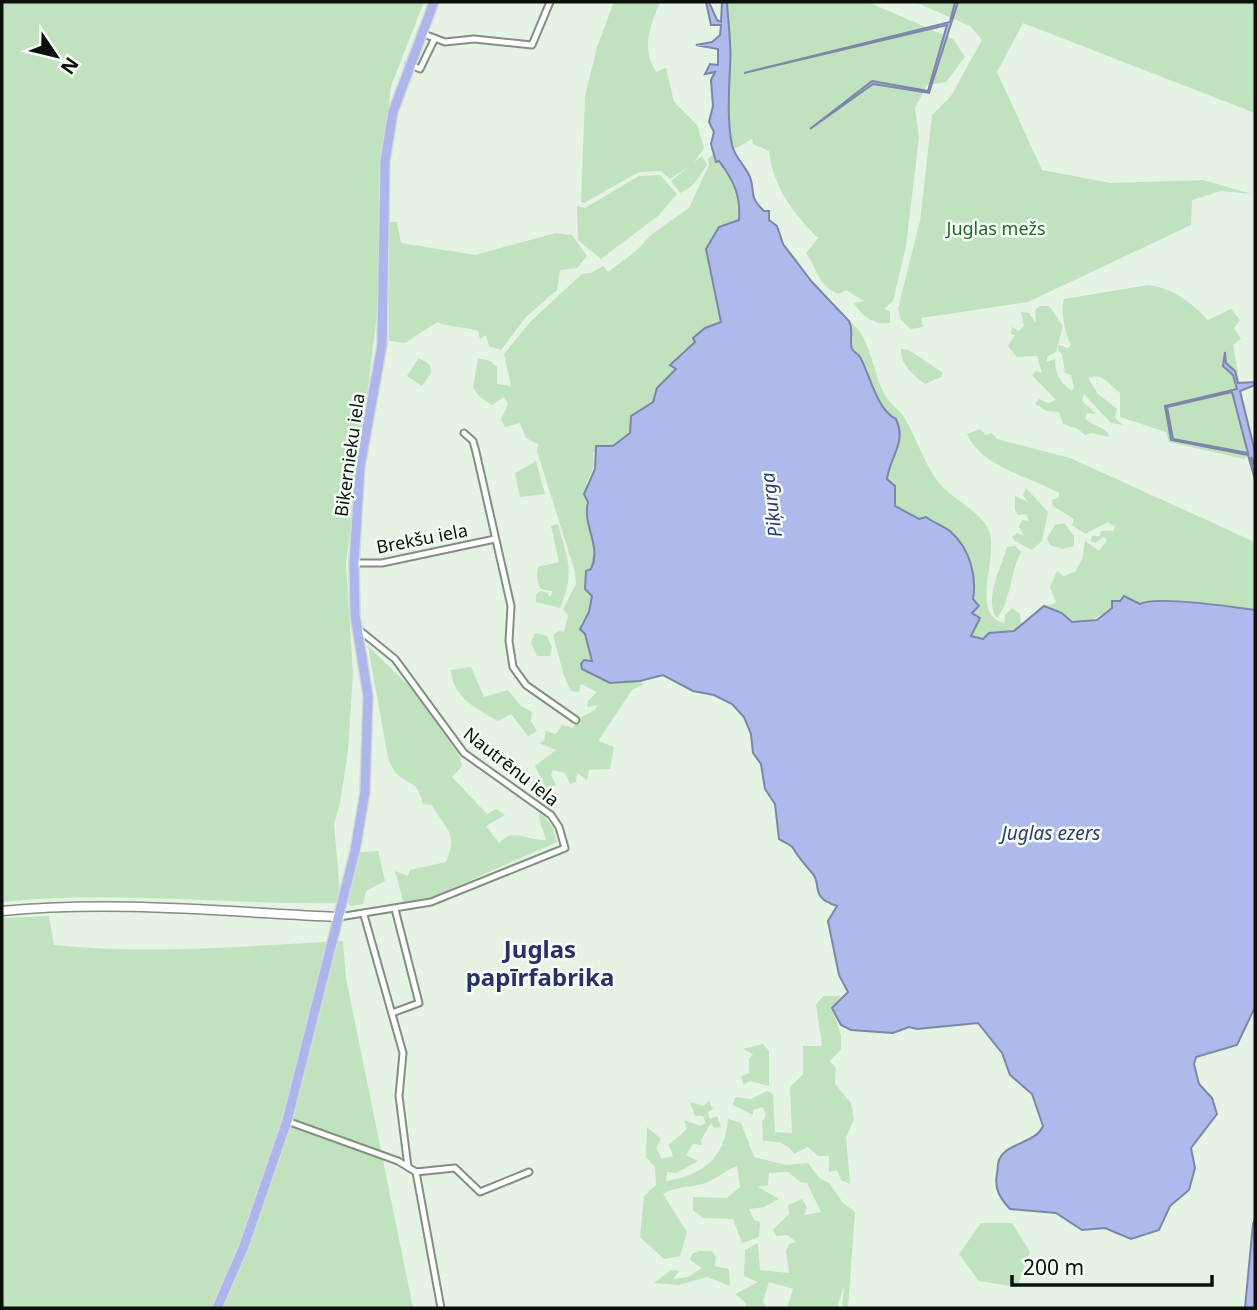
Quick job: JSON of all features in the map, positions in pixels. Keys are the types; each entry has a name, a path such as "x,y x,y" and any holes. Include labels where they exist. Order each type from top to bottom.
{"main road":[{"name":"Biķernieku iela","path":"220,1307 287,1121 339,917 363,804 369,740 368,696 353,596 354,563 360,467 382,345 385,161 393,112 434,2"},
{"path":"2,911 74,905 143,905 339,917"}],"street":[{"path":"421,33 434,40 507,41 532,45 550,2"},
{"path":"410,64 420,69 434,40"},
{"name":"Brekšu iela","path":"464,432 473,441 511,606 509,653 515,674 526,685 576,720"},
{"name":"Brekšu iela","path":"354,563 382,564 495,539"},
{"name":"Nautrēnu iela","path":"339,917 431,902 565,848 559,827 551,815 464,752 397,661 358,629"},
{"path":"393,1013 419,1003 395,909"},
{"path":"364,915 405,1063 399,1096 408,1167"},
{"path":"287,1121 416,1172 455,1168 480,1192 529,1172"},
{"path":"416,1172 441,1308"}],"green space":[{"path":"2,2 424,2 391,86 381,173 380,291 346,564 353,673 348,752 334,824 341,903 87,897 2,902"},
{"path":"614,2 660,2 649,37 651,63 656,72 666,68 674,102 697,125 704,148 693,164 670,179 661,171 639,172 584,203 581,202 585,96 597,47"},
{"path":"727,2 868,2 953,39 965,57 946,82 927,85 915,108 919,137 906,246 893,301 884,309 890,311 890,323 869,319 854,303 864,301 846,290 838,294 822,281 806,253 818,238 786,199 775,176 769,151 753,144 752,139 733,150 728,109 731,52"},
{"name":"Juglas mežs","path":"915,2 1255,2 1255,113 1023,23 997,72 1042,170 1111,183 1203,180 1252,194 1221,191 1192,200 1191,225 1028,302 921,318 923,327 911,329 901,320 898,309 920,221 932,115 951,96 982,40 970,26"},
{"path":"714,153 716,162 719,161 729,175 740,212 740,221 722,226 706,249 721,323 705,328 696,342 682,352 676,368 657,388 653,401 631,416 630,433 613,446 593,452 593,466 586,489 595,550 591,569 586,571 585,589 592,596 589,612 581,623 592,662 581,664 582,669 610,683 635,680 644,684 632,690 598,741 614,747 610,769 589,770 587,780 577,773 576,782 570,784 565,773 553,770 551,775 556,785 546,788 535,766 556,750 539,743 544,741 546,731 556,734 562,725 573,728 577,722 582,726 578,719 595,710 598,705 587,707 588,701 597,692 581,684 579,692 571,691 553,635 559,631 564,632 568,616 563,609 576,584 575,572 537,451 538,444 526,438 520,423 505,427 501,419 508,404 504,397 492,405 481,398 473,388 478,358 490,361 497,367 497,384 511,386 504,354 531,321 582,274 591,273 603,266 608,272 636,251 652,234 689,208 709,165 708,159"},
{"path":"702,156 707,165 693,185 680,193 671,181"},
{"path":"660,175 677,194 659,215 601,259 578,240 577,206 585,208 639,176"},
{"path":"389,222 397,222 401,243 475,255 556,233 572,235 587,256 577,268 560,270 557,290 526,317 501,350 489,346 486,335 480,339 478,331 437,322 405,343 389,341"},
{"path":"1148,285 1166,289 1181,297 1208,320 1231,309 1240,320 1234,328 1241,339 1233,345 1252,453 1244,459 1169,442 1166,432 1120,417 1120,393 1106,380 1098,377 1088,378 1098,394 1117,409 1115,418 1123,425 1111,423 1084,394 1082,401 1096,414 1087,413 1085,418 1105,430 1110,437 1091,433 1085,435 1078,429 1063,424 1059,412 1047,411 1035,404 1039,399 1048,403 1056,400 1032,375 1036,371 1042,373 1037,356 1017,357 1008,346 1015,335 1011,334 1012,327 1019,331 1024,326 1021,312 1029,313 1036,323 1035,310 1040,306 1049,306 1063,326 1056,352 1047,357 1047,362 1055,359 1059,377 1072,391 1074,387 1071,375 1065,373 1062,354 1058,350 1059,345 1068,348 1071,345 1064,322 1064,299"},
{"path":"849,321 862,336 886,397 904,417 934,476 945,489 979,517 989,531 991,555 987,583 988,609 994,618 1004,623 1005,615 1012,608 1020,614 1021,625 1014,631 989,633 983,639 970,636 974,580 968,554 961,542 948,530 926,517 919,519 895,506 887,472 899,440 896,419 883,407 860,357 852,349"},
{"path":"901,349 909,350 943,373 941,377 925,384 905,365"},
{"path":"419,358 430,365 431,373 422,386 407,376"},
{"path":"980,429 986,435 992,433 997,439 1070,458 1255,542 1255,610 1177,601 1140,604 1133,599 1117,604 1093,619 1072,622 1062,613 1044,606 1056,603 1050,587 1057,571 1064,576 1075,572 1082,560 1085,541 1099,551 1107,540 1104,537 1095,543 1091,541 1092,536 1100,536 1101,531 1113,531 1115,527 1108,522 1085,534 1072,525 1074,519 1053,506 1052,500 1059,497 1059,493 995,463 974,446 967,434"},
{"path":"536,461 545,494 520,497 515,473"},
{"path":"1026,488 1048,512 1042,541 1032,550 1012,537 1017,533 1024,536 1019,527 1022,520 1029,521 1026,514 1018,515 1015,510 1015,496 1028,502 1023,495"},
{"path":"1064,523 1074,536 1074,546 1063,549 1050,545 1047,538 1055,525"},
{"path":"558,524 569,576 560,608 536,602 536,595 540,591 548,593 549,597 552,594 552,591 541,589 537,573 538,567 559,562 551,526"},
{"path":"1015,546 1021,552 1005,604 997,618 992,602 995,583 1007,547"},
{"path":"535,633 547,636 552,647 550,656 537,656 531,642"},
{"path":"368,646 412,689 459,755 462,766 452,777 487,814 496,809 505,815 486,826 499,843 516,835 546,840 539,818 540,812 552,826 557,842 437,895 404,905 395,871 408,876 410,870 446,862 451,837 432,805 423,804 416,787 397,774 388,758"},
{"path":"471,667 484,697 508,690 521,706 532,712 531,721 537,731 528,736 511,714 498,721 467,701 456,688 451,670"},
{"path":"378,851 385,881 366,891 363,904 350,906 347,900 358,857 361,852"},
{"path":"49,916 54,945 162,949 343,941 346,978 413,1308 2,1308 2,918"},
{"path":"824,996 841,996 832,1008 841,1035 841,1049 830,1061 836,1068 835,1084 851,1103 854,1119 846,1137 850,1184 841,1180 837,1170 829,1172 829,1156 818,1156 808,1147 794,1154 784,1144 763,1141 762,1122 766,1115 763,1107 753,1110 753,1115 733,1105 735,1097 751,1099 767,1091 773,1094 775,1132 792,1133 790,1087 803,1074 803,1046 822,1046 816,1004"},
{"path":"763,1044 769,1051 769,1086 750,1081 744,1085 741,1076 749,1073 749,1059 753,1054 743,1049"},
{"path":"709,1101 713,1109 708,1112 710,1119 717,1116 721,1127 714,1128 711,1123 701,1140 702,1145 693,1144 686,1155 698,1161 676,1173 667,1172 666,1181 691,1174 710,1162 722,1144 728,1119 741,1123 754,1157 786,1165 808,1163 819,1178 829,1183 843,1203 855,1212 848,1308 842,1308 844,1286 837,1308 787,1308 793,1289 769,1282 763,1301 766,1308 746,1308 746,1303 735,1294 758,1282 744,1276 745,1250 758,1243 760,1270 789,1273 786,1251 789,1244 796,1242 788,1235 776,1236 773,1230 789,1214 788,1205 802,1199 807,1207 804,1215 821,1212 807,1183 800,1182 788,1172 769,1173 768,1185 758,1187 779,1199 764,1207 749,1209 754,1220 760,1222 759,1237 742,1243 733,1219 703,1218 693,1210 693,1197 727,1198 740,1187 737,1166 706,1183 663,1194 687,1232 680,1256 664,1259 640,1237 644,1196 656,1185 655,1167 646,1157 647,1127 661,1139 656,1148 662,1159 673,1156 669,1145 687,1129 684,1120 700,1126 706,1123 703,1116 695,1116 690,1102 703,1106"},
{"path":"981,1223 1012,1223 1030,1252 1017,1287 979,1281 959,1254"},
{"path":"711,1251 716,1257 715,1266 729,1269 730,1286 707,1277 679,1285 654,1283 671,1270 679,1271 673,1279 688,1277 702,1268 690,1260 692,1254"}],"water":[{"name":"Juglas ezers","path":"706,2 709,2 717,20 721,22 722,2 727,2 731,51 729,116 733,150 750,177 755,201 764,211 769,211 769,220 777,226 783,244 812,282 849,321 852,349 860,357 884,408 896,419 899,442 887,479 895,486 895,506 919,519 926,517 948,530 958,539 967,555 973,573 973,599 979,606 972,613 980,618 971,636 983,639 989,633 1014,631 1044,606 1062,613 1072,622 1097,620 1112,608 1112,601 1120,601 1124,596 1140,604 1178,601 1255,610 1255,1007 1237,1045 1196,1057 1194,1064 1199,1084 1212,1098 1217,1114 1191,1148 1195,1168 1189,1190 1170,1206 1159,1230 1131,1239 1105,1228 1082,1230 1056,1213 1010,1209 997,1189 998,1164 1004,1153 1035,1136 1043,1126 1032,1094 1010,1075 1002,1053 978,1023 917,1029 909,1027 893,1033 851,1030 841,1025 832,1008 848,992 839,975 828,921 837,906 819,895 813,874 792,847 779,839 775,804 765,789 761,764 753,753 751,734 744,717 732,704 714,695 693,691 663,675 640,681 610,683 582,669 584,660 592,661 585,634 580,629 589,612 592,596 585,589 586,571 591,569 594,552 587,519 588,502 584,494 595,469 596,446 613,446 630,433 631,416 653,402 657,388 676,369 670,365 695,342 693,338 705,328 721,322 706,249 719,227 739,220 739,203 732,182 719,161 716,162 711,144 714,132 709,122 713,106 711,80 715,72 705,74 710,64 718,65 718,49 696,45 712,42 720,35 721,25 711,25"},
{"path":"955,2 958,2 929,93 873,84 810,129 872,81 928,91 947,25 744,73 950,22"},
{"path":"1225,352 1226,363 1235,371 1238,383 1255,382 1255,385 1240,391 1255,452 1255,465 1251,457 1255,480 1248,455 1171,440 1165,406 1237,389 1233,375 1223,366","holes":["1232,392 1248,453 1173,439 1167,407"]},
{"path":"1255,1219 1255,1308 1245,1308 1253,1224"}],"district":[{"name":"Juglas papīrfabrika","path":"540,964"}],"water label":[{"name":"Piķurga","path":"771,505"}]}
